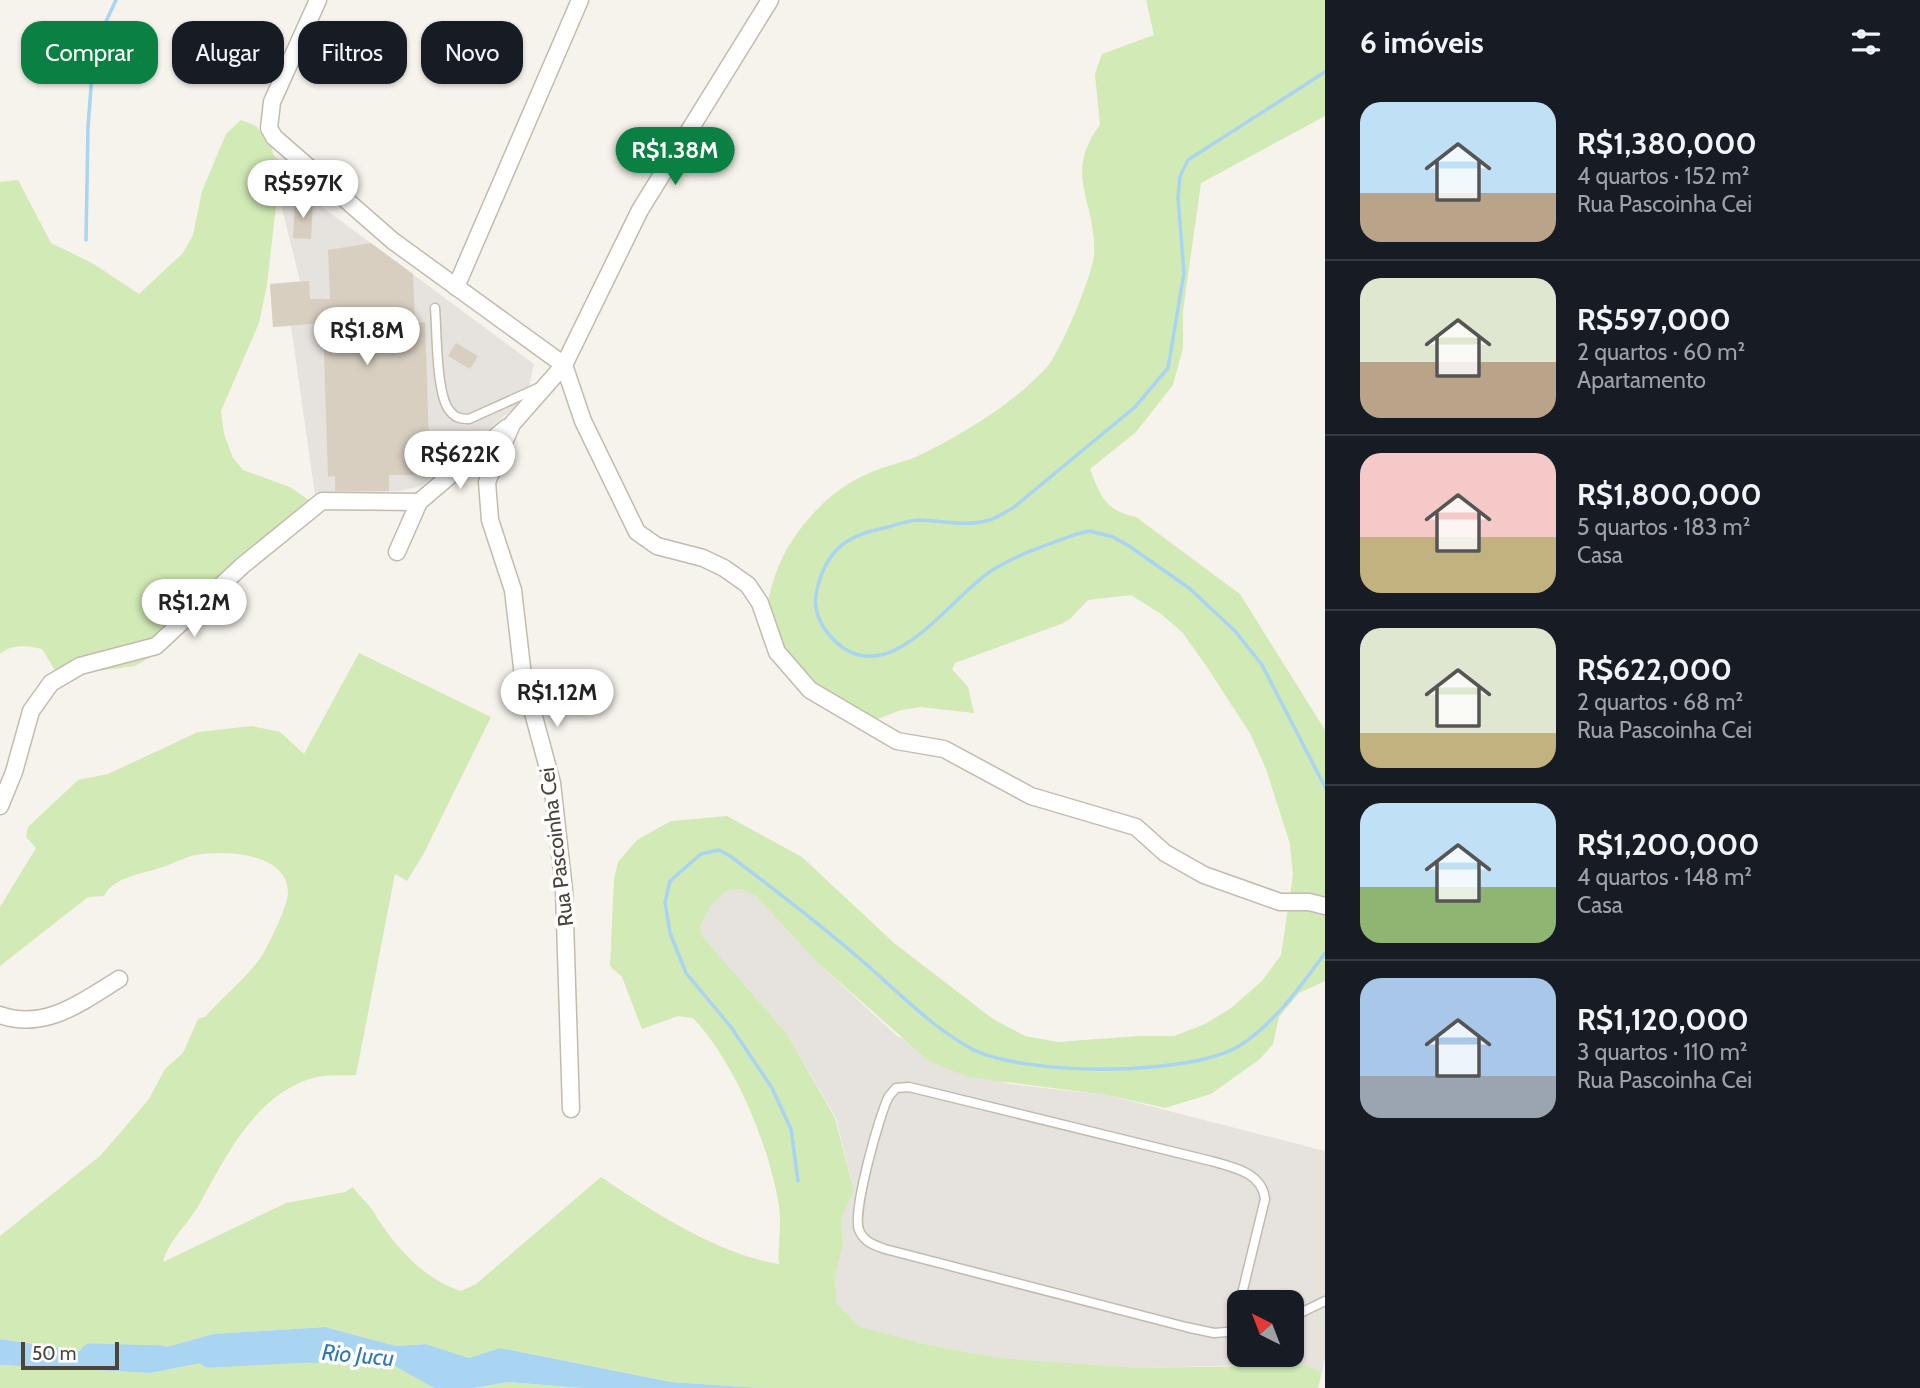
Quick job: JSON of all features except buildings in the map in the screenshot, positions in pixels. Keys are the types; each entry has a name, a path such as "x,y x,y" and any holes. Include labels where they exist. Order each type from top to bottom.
{"street":[{"path":"318,0 272,102 269,128 280,144 393,241 564,365 583,421 637,532 657,545 704,558 748,585 760,603 776,652 810,690 897,741 944,748 1031,796 1136,827 1165,853 1204,875 1280,902 1309,902 1325,906"},
{"path":"456,287 580,0"},
{"name":"Rua Pascoinha Cei","path":"571,1109 564,890 552,783 523,676 513,590 490,520 486,493 492,466 512,424 564,365 640,210 770,0"},
{"path":"397,552 419,502 512,424"},
{"path":"0,806 14,772 31,711 51,683 80,666 156,646 242,566 322,501 419,502"},
{"path":"0,1015 25,1020 43,1019 64,1012 119,979"}],"lane":[{"path":"435,308 442,392 450,413 459,419 469,419 546,384"},
{"path":"1227,1332 1214,1333 1186,1327 867,1242 858,1226 858,1204 889,1096 896,1088 909,1087 1211,1161 1252,1177 1264,1191 1265,1199 1243,1290"},
{"path":"1304,1311 1325,1301"}],"shaded area":[{"path":"267,149 301,180 314,201 534,364 527,397 421,486 400,491 315,495 291,326 273,327 270,284 300,281"},
{"path":"740,889 757,897 779,917 819,964 897,1036 1009,1084 1107,1095 1325,1151 1325,1358 1322,1372 1304,1365 1304,1290 1227,1290 1227,1366 1142,1368 1000,1358 929,1345 858,1326 837,1304 835,1277 843,1246 842,1217 854,1191 836,1118 787,1034 703,937 700,927 710,907 726,891"}],"green space":[{"path":"1146,0 1325,0 1325,116 1201,183 1183,311 1183,348 1173,385 1136,432 1090,469 1101,495 1111,506 1136,517 1240,594 1325,730 1325,981 1299,993 1279,1017 1273,1044 1260,1059 1211,1094 1165,1108 1107,1095 969,1077 930,1062 819,964 757,897 740,889 726,891 710,907 700,927 703,937 787,1034 835,1118 854,1191 842,1217 843,1246 835,1277 837,1304 858,1326 929,1345 1000,1358 1142,1368 1306,1365 1322,1372 1318,1388 761,1388 671,1382 500,1348 469,1358 426,1344 396,1346 325,1327 213,1334 127,1358 0,1339 0,1236 101,1155 149,1099 165,1069 183,1053 198,1019 205,1017 263,954 288,894 285,880 278,869 267,862 237,854 195,855 121,880 104,896 88,897 0,966 0,907 36,848 26,837 28,827 78,780 108,774 198,732 252,726 280,732 304,754 359,653 491,717 424,853 407,881 395,874 356,1075 313,1078 293,1086 259,1112 232,1147 195,1211 170,1246 163,1262 286,1203 345,1192 353,1187 409,1258 433,1277 461,1291 476,1284 601,1177 686,1230 732,1251 779,1264 780,1213 774,1182 748,1106 723,1057 693,1018 678,1016 642,1029 622,977 610,966 614,879 618,862 637,840 671,821 727,816 802,857 894,943 993,1019 1025,1036 1058,1042 1174,1036 1205,1024 1231,1008 1262,981 1281,955 1293,875 1290,844 1266,769 1251,735 1182,632 1161,614 1131,595 1088,600 1070,619 1061,624 955,663 952,669 968,687 974,713 920,707 901,710 875,720 837,704 761,634 771,588 784,555 797,533 823,503 855,480 919,455 975,425 1021,392 1053,359 1082,295 1094,255 1094,236 1082,174 1083,159 1100,125 1095,74 1102,54 1154,35"},
{"path":"241,120 256,126 272,148 278,189 267,284 259,323 221,411 224,434 233,458 243,470 290,487 322,509 242,571 165,649 135,666 75,674 58,689 58,675 42,649 20,646 9,648 0,654 0,182 18,180 51,243 92,263 139,294 183,253 193,235 202,191 226,134"},
{"path":"295,1345 322,1346 396,1366 434,1388 0,1388 0,1365 150,1373"},
{"path":"508,1382 581,1388 474,1388"}],"water":[{"name":"Rio Jucu","path":"325,1327 396,1346 426,1344 469,1358 500,1348 671,1382 761,1388 581,1388 508,1382 474,1388 434,1388 395,1366 322,1346 295,1345 150,1373 0,1365 0,1339 127,1358 213,1334"}],"waterway":[{"path":"86,240 88,127 94,47 116,0"},
{"path":"1325,72 1188,160 1180,176 1178,198 1184,273 1168,368 1135,407 1013,508 995,518 972,523 911,521 871,531 850,540 827,562 815,601 821,623 836,642 857,655 878,656 899,648 920,634 977,581 994,569 1077,534 1090,531 1113,537 1189,588 1235,631 1262,665 1325,787"},
{"path":"798,1181 791,1129 772,1088 731,1027 686,973 670,933 665,902 670,881 701,854 719,850 730,856 859,958 955,1039 994,1057 1026,1064 1064,1068 1145,1068 1215,1056 1239,1046 1264,1027 1286,1004 1325,953"},
{"name":"Rio Jucu","path":"209,1356 308,1351 374,1355"},
{"name":"Rio Jucu","path":"91,1355 161,1357"}]}
